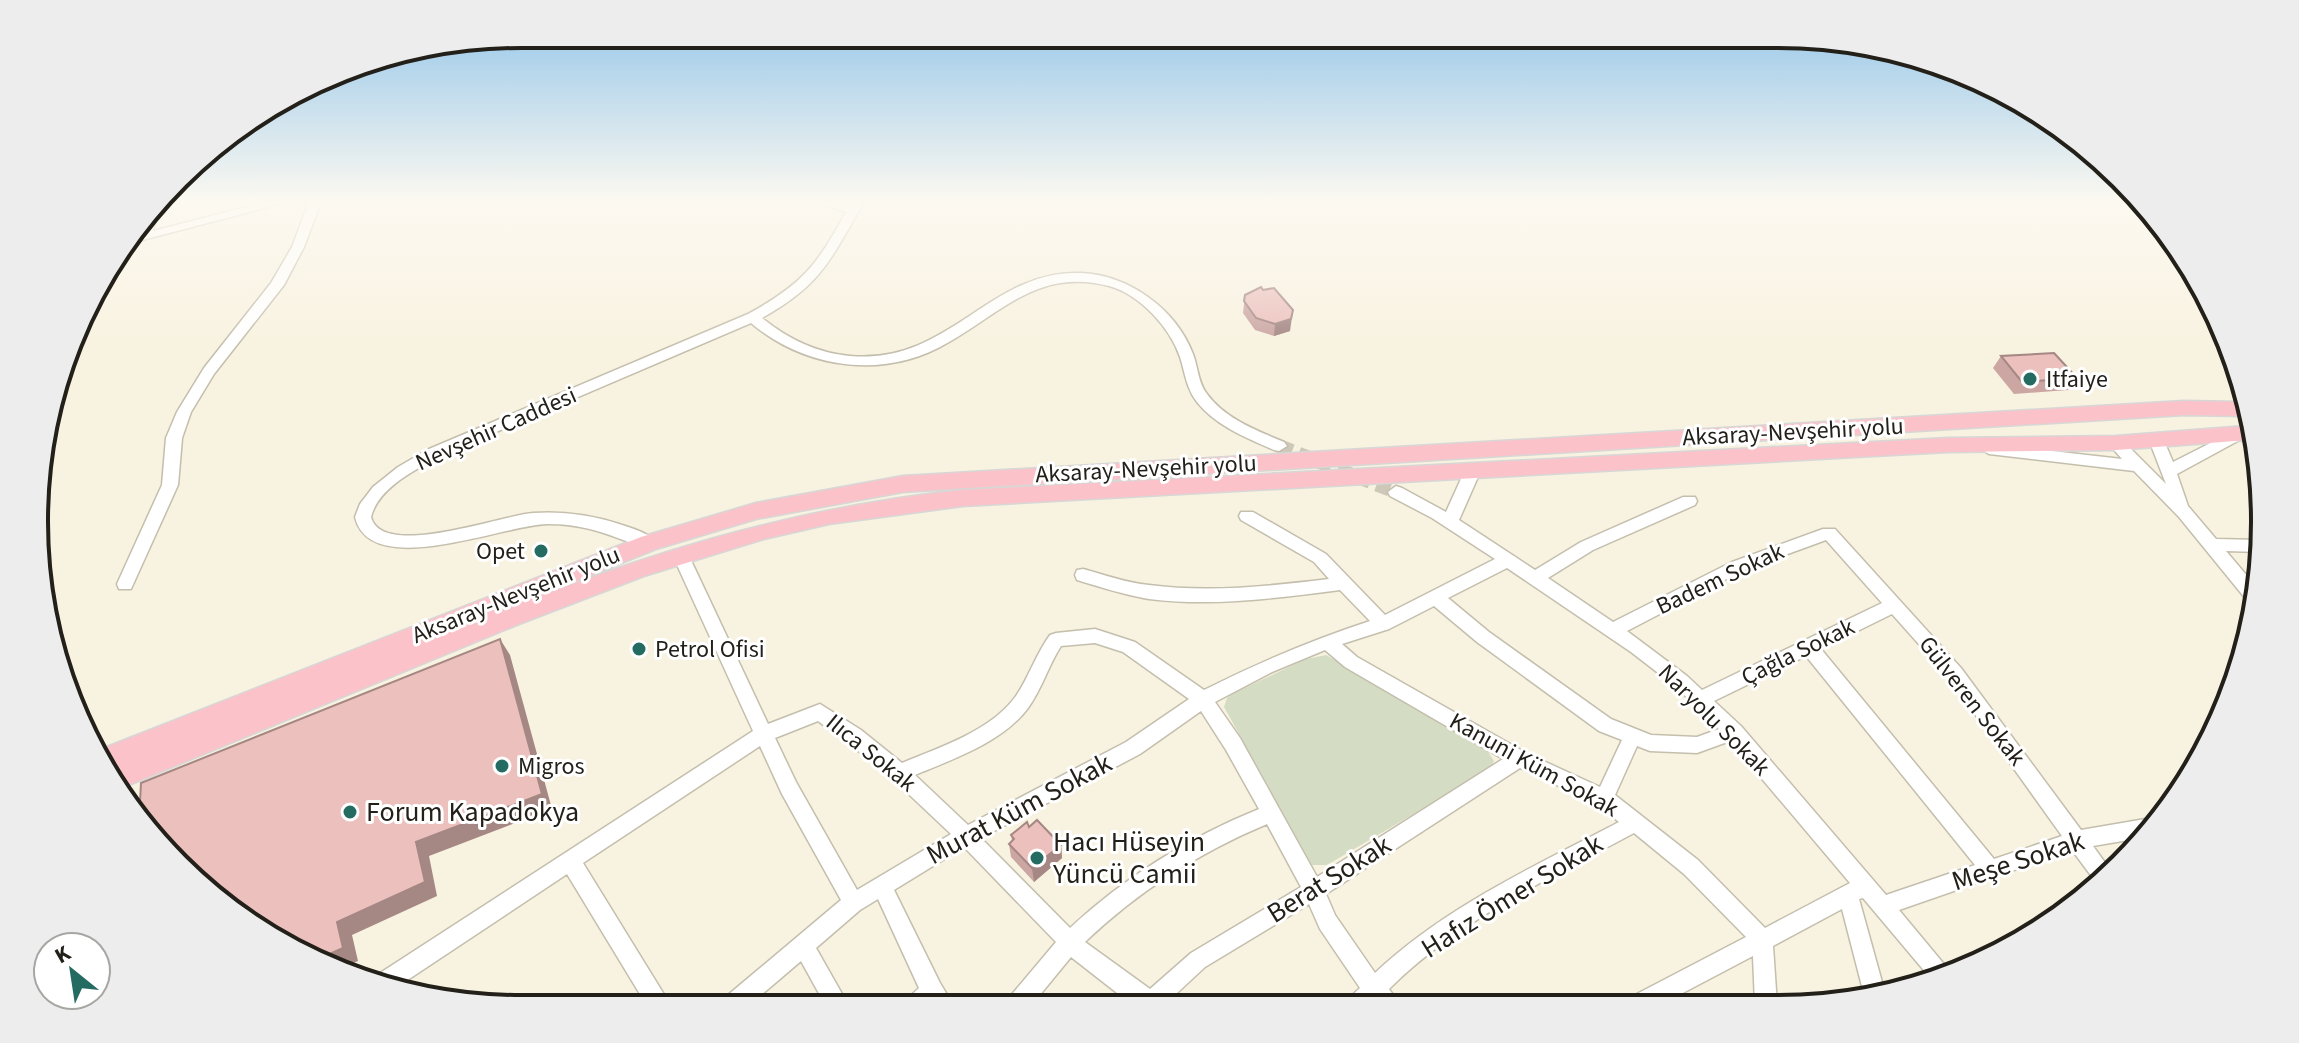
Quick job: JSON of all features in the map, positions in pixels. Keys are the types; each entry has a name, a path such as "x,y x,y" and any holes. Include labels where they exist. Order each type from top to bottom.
{"highway":[{"name":"Aksaray-Nevşehir yolu","path":"110,757 649,543 756,511 903,484 2132,411 2237,409"},
{"path":"2132,411 2157,440"},
{"path":"2091,414 2116,443"},
{"name":"Aksaray-Nevşehir yolu","path":"122,776 573,592 680,554 791,522 922,500 1948,445 2116,443 2243,433"},
{"path":"129,787 184,752"}],"street":[{"path":"125,584 170,485 174,438 184,412 209,371 277,285 296,251"},
{"path":"832,251 812,276 784,299 753,317 780,340 808,352 849,360 891,360 932,346 993,304 1030,284 1083,278 1113,283 1137,294 1176,335 1187,356 1196,388 1212,408 1238,427 1279,446"},
{"name":"Nevşehir Caddesi","path":"649,543 607,524 548,518 500,523 404,544 376,537 366,529 363,520 365,507 372,497 421,460 753,317"},
{"path":"2168,472 2243,434"},
{"path":"2157,440 2185,513"},
{"path":"2116,443 2185,513 2246,589"},
{"path":"1948,445 2138,466"},
{"path":"1450,521 1473,470"},
{"name":"Naryolu Sokak","path":"1396,492 1450,521 1613,630 1701,699 1734,732 1856,890 1882,906 1935,968"},
{"path":"1535,578 1587,546 1689,501"},
{"path":"1247,516 1320,558 1383,624"},
{"name":"Gülveren Sokak","path":"1829,533 1978,702 2098,870"},
{"name":"Badem Sokak","path":"1613,630 1738,566 1829,533"},
{"path":"2210,545 2250,546"},
{"path":"680,554 789,788 853,903"},
{"name":"Murat Küm Sokak","path":"746,995 853,903 965,836 1133,748 1203,699 1266,667 1327,642 1383,624 1508,560"},
{"path":"1083,575 1144,591 1189,596 1272,592 1346,583"},
{"path":"1437,599 1483,637 1605,725 1650,743 1697,745 1734,732"},
{"name":"Çağla Sokak","path":"1701,699 1894,605"},
{"path":"899,773 980,735 1020,705 1042,659 1056,640 1095,636 1129,647 1203,699 1233,744 1314,890 1327,922 1380,995"},
{"name":"Kanuni Küm Sokak","path":"1327,642 1351,662 1519,759 1604,798 1691,867 1762,939"},
{"path":"1809,647 1990,869"},
{"name":"Ilıca Sokak","path":"764,734 820,712 848,730 965,836 1070,942 1136,995"},
{"path":"393,977 764,734"},
{"path":"1604,798 1633,736"},
{"name":"Berat Sokak","path":"1159,995 1198,960 1519,759"},
{"path":"1026,995 1070,942 1100,914 1188,853 1246,822 1271,813"},
{"name":"Hafız Ömer Sokak","path":"1367,995 1445,932 1548,870 1635,823"},
{"name":"Meşe Sokak","path":"1882,906 2076,840 2137,830"},
{"path":"570,860 653,995"},
{"path":"881,885 936,995"},
{"path":"1658,995 1856,890 1873,985"},
{"path":"1762,939 1765,995"},
{"path":"804,946 832,995"}],"green space":[{"path":"1326,655 1483,744 1494,761 1490,769 1327,865 1312,865 1224,707 1227,698 1234,693 1306,659"}],"building":[{"path":"1261,287 1263,290 1274,288 1293,310 1291,319 1275,324 1256,318 1244,301 1245,295"},
{"path":"2054,353 2077,378 2022,382 2001,356"},
{"name":"Forum Kapadokya","path":"500,639 542,794 416,842 425,882 337,922 343,948 329,954 258,915 209,877 146,810 140,802 141,783"},
{"path":"1037,820 1061,845 1032,868 1009,844 1014,839 1011,835 1027,822 1029,827"}],"tunnel":[{"path":"1279,446 1396,492"}],"place":[{"name":"Itfaiye","path":"2030,379"},
{"name":"Opet","path":"541,551"},
{"name":"Petrol Ofisi","path":"639,649"},
{"name":"Migros","path":"502,766"},
{"name":"Forum Kapadokya","path":"350,812"},
{"name":"Hacı Hüseyin Yüncü Camii","path":"1037,858"}]}
